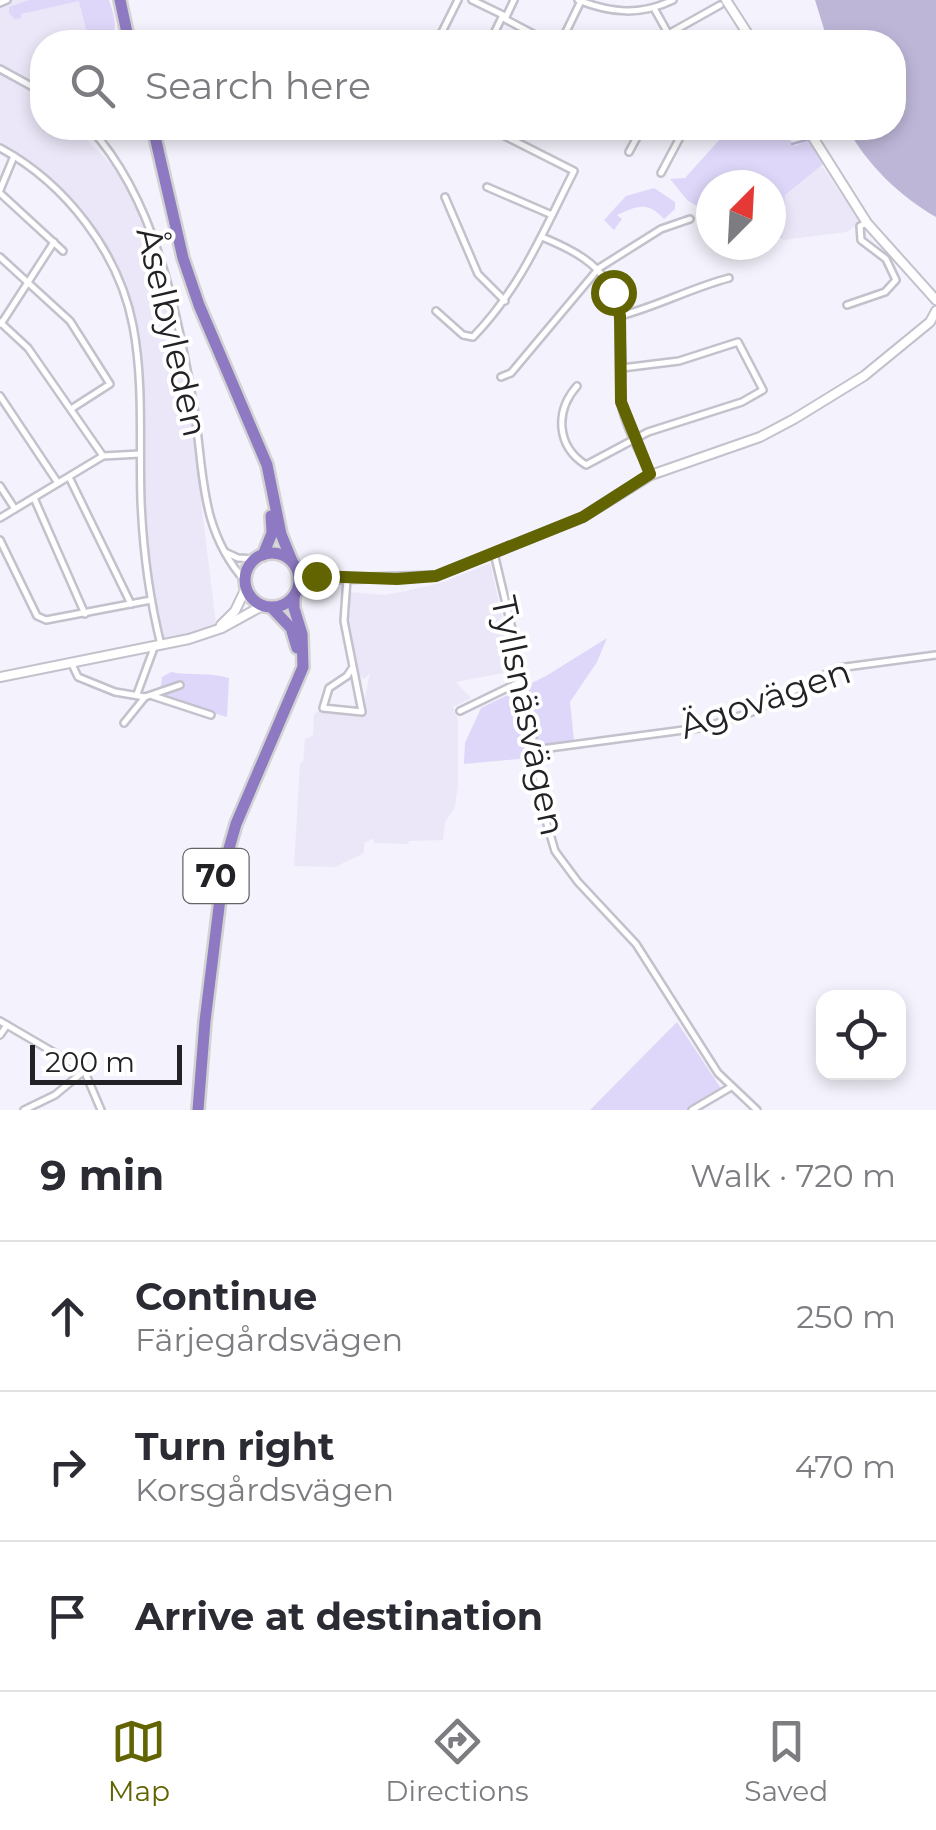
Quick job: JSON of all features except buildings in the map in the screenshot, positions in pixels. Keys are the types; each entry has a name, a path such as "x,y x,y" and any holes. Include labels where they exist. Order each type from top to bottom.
{"highway":[{"path":"123,0 129,30"},
{"name":"70","path":"152,140 177,259 266,487 272,533 248,569 246,585 252,598 286,620 295,636 296,666 230,822 218,864 199,1019 196,1110"},
{"name":"70","path":"153,140 199,305 267,466 281,534 295,565 294,608 302,634 303,668 228,848 196,1110"},
{"path":"259,557 281,554 295,565"},
{"path":"267,607 282,606 296,593"}],"street":[{"path":"0,3 7,0"},
{"path":"443,30 458,0"},
{"path":"472,0 523,30"},
{"path":"497,30 514,0"},
{"path":"567,30 580,1 606,10 639,12 672,0"},
{"path":"684,30 723,2 744,30"},
{"path":"654,9 666,30"},
{"path":"0,69 30,85"},
{"name":"Åselbyleden","path":"100,140 124,170 141,202 156,245 192,401 210,520 222,550 246,585"},
{"path":"436,311 468,338 474,337 505,301 574,170 513,140"},
{"path":"629,152 636,140"},
{"path":"661,173 679,140"},
{"path":"814,140 864,224 936,300"},
{"path":"0,148 32,167 88,226 119,282 133,323 138,360 145,568 158,645 136,694"},
{"path":"14,156 0,192 63,251"},
{"path":"487,187 552,216"},
{"path":"445,197 478,274 505,301"},
{"path":"502,376 511,373 599,268 661,229 690,219"},
{"path":"847,305 886,292 896,280 886,258 863,244 864,224"},
{"path":"542,237 574,250 599,268 613,292 620,316 621,402 650,474"},
{"path":"54,242 0,324 28,348 103,456"},
{"path":"0,258 70,322 110,384 71,409"},
{"path":"620,316 729,278"},
{"path":"295,565 332,579 424,578 494,553 583,517 650,474 760,436 794,419 864,376 930,322 936,311"},
{"path":"578,386 564,402 560,416 581,464 594,463 634,439 742,402 763,390 738,342 679,361 622,368"},
{"path":"0,396 58,484"},
{"path":"0,518 103,456 141,454"},
{"path":"69,476 132,604"},
{"path":"0,486 15,509"},
{"path":"34,498 86,614"},
{"path":"0,540 37,616 46,620 151,600"},
{"path":"222,550 238,558 259,557"},
{"name":"Tyllsnäsvägen","path":"494,553 524,680 546,824 556,851 578,882 636,944 718,1073 757,1110"},
{"path":"296,593 332,579"},
{"path":"346,579 343,612 362,712 323,708 329,688 353,667"},
{"path":"212,632 235,611 246,585"},
{"path":"0,676 212,632 267,607"},
{"name":"Ägovägen","path":"534,750 706,727 752,712 838,668 936,655"},
{"path":"71,662 78,677 86,682 210,714"},
{"path":"460,711 524,680"},
{"path":"124,723 149,696 180,685"},
{"path":"0,1035 3,1023 84,1070 101,1110"},
{"path":"24,1110 55,1095 84,1070"},
{"path":"692,1110 731,1087"}],"shaded area":[{"path":"0,0 86,0 92,30 30,30 30,140 87,140 114,167 136,204 160,270 176,331 216,624 161,645 145,568 138,360 133,323 119,281 87,226 33,167 0,148"},
{"path":"29,0 109,0 114,30 86,30 79,1 21,14 21,18 15,19 9,7"},
{"path":"815,0 936,0 936,217 885,178 855,140 906,140 906,30 824,30"},
{"path":"719,140 790,140 794,146 810,140 823,164 786,194 786,170 696,170 696,206 670,179 685,178"},
{"path":"818,160 860,222 847,232 786,240 786,186"},
{"path":"654,188 675,202 675,209 664,219 642,207 617,215 622,219 614,230 604,220 626,196"},
{"path":"490,563 514,671 456,682 471,698 453,707 458,720 458,784 455,807 445,822 443,840 408,844 374,843 374,839 364,843 364,853 335,867 294,866 300,763 305,739 313,735 314,714 323,708 362,712 370,673 364,679 359,676 349,625 349,592 385,595 406,591 444,582"},
{"path":"607,638 597,662 570,702 574,740 540,747 529,758 464,764 465,743 481,708 546,676"},
{"path":"171,672 229,678 227,717 159,698 162,677"},
{"path":"677,1022 724,1093 699,1110 590,1110"}],"waterway":[{"path":"792,144 806,140"}],"route":[{"path":"316,576 436,576 583,517 650,474 621,402 620,316 613,292"}]}
